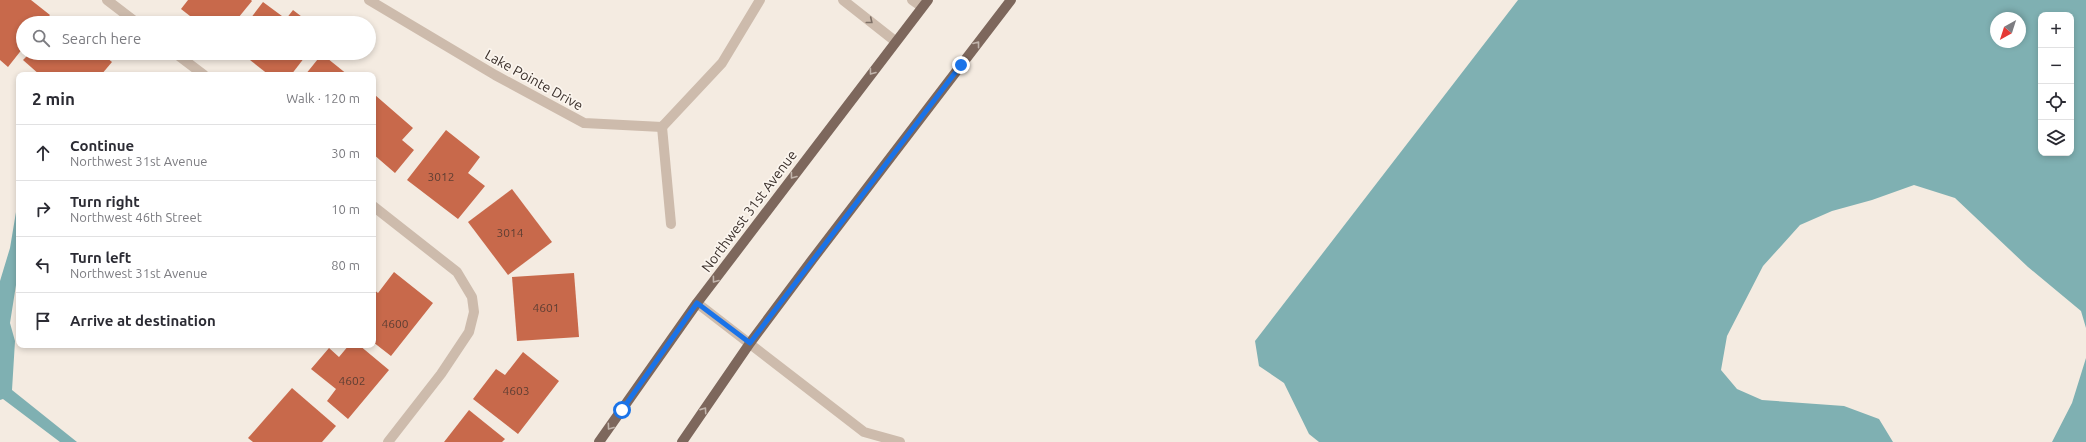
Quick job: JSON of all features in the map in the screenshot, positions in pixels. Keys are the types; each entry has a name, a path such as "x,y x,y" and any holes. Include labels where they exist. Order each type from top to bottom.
{"main road":[{"path":"682,442 750,343 1011,0"},
{"name":"Northwest 31st Avenue","path":"599,442 697,303 895,41 925,4"}],"street":[{"path":"107,0 128,16"},
{"name":"Lake Pointe Drive","path":"369,0 495,75 584,123 662,127"},
{"path":"671,224 662,127 722,63 760,0"},
{"path":"843,0 895,41"},
{"path":"912,0 925,4"},
{"path":"185,60 200,72"},
{"path":"376,208 457,272 472,297 474,312 469,332 441,374 388,442"},
{"path":"697,303 864,432 900,442"}],"water":[{"path":"1518,0 2086,0 2086,328 2081,311 2028,267 1955,198 1914,185 1872,200 1832,211 1800,225 1763,266 1727,336 1721,370 1737,389 1762,400 1844,406 1879,419 1893,442 1319,442 1309,434 1284,383 1259,366 1255,341"},
{"path":"16,212 16,285 10,323 15,341 12,390 77,442 60,442 3,399 0,400 0,281 10,248"},
{"path":"2086,358 2086,442 2052,442 2072,403"}],"building":[{"path":"0,0 31,0 50,15 16,16 16,57 8,67 0,60"},
{"path":"188,0 252,1 240,16 190,16 181,9"},
{"path":"263,2 282,16 252,16"},
{"path":"293,10 301,16 288,16"},
{"path":"23,60 110,60 112,62 104,72 37,72"},
{"path":"250,60 303,60 293,72 265,72"},
{"path":"317,60 329,60 344,72 307,72"},
{"path":"376,96 413,128 402,140 414,150 395,173 376,157"},
{"path":"446,130 480,157 468,173 485,186 458,219 407,180"},
{"path":"512,189 552,242 508,275 468,222"},
{"path":"394,272 433,303 391,356 376,344 376,291 378,293"},
{"path":"574,273 579,337 517,341 512,277"},
{"path":"329,348 339,357 346,348 363,348 389,370 348,419 327,401 336,389 311,369"},
{"path":"523,352 559,381 518,434 473,399 496,369 505,375"},
{"path":"292,388 336,426 322,442 253,442 248,438"},
{"path":"469,410 505,439 502,442 444,442"}],"route":[{"path":"622,410 697,303 750,343 961,65"}]}
